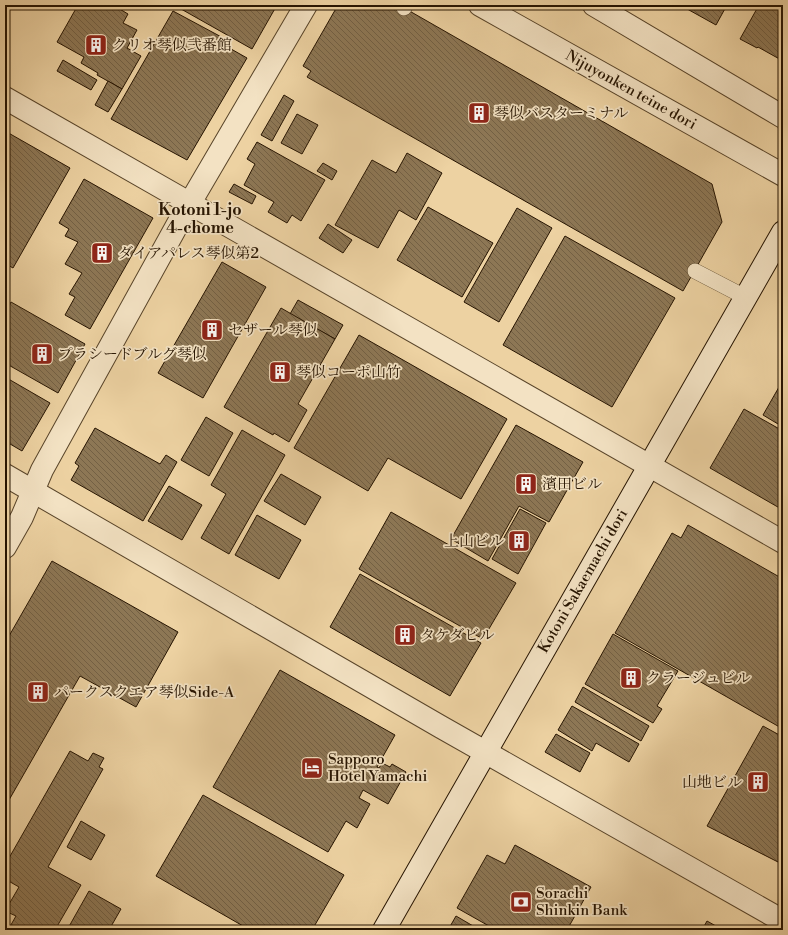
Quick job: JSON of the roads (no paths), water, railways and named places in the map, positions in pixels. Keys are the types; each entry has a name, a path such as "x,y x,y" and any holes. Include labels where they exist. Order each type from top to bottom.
{"street":[{"path":"5,547 22,517 45,463 189,203 306,5"},
{"name":"Nijuyonken teine dori","path":"480,5 783,175"},
{"path":"594,5 783,117"},
{"path":"5,98 783,542"},
{"name":"Kotoni Sakaemachi dori","path":"384,930 783,232"},
{"path":"5,475 783,921"}],"lane":[{"path":"695,271 745,297"}],"place":[{"name":"クリオ琴似弐番館","path":"96,45"},
{"name":"琴似バスターミナル","path":"479,113"},
{"name":"ダイアパレス琴似第2","path":"102,253"},
{"name":"セザール琴似","path":"212,330"},
{"name":"プラシードブルグ琴似","path":"42,354"},
{"name":"琴似コーポ山竹","path":"280,372"},
{"name":"濱田ビル","path":"526,484"},
{"name":"上山ビル","path":"519,541"},
{"name":"タケダビル","path":"405,635"},
{"name":"クラージュビル","path":"631,678"},
{"name":"パークスクエア琴似Side-A","path":"38,692"},
{"name":"Sapporo Hotel Yamachi","path":"312,768"},
{"name":"山地ビル","path":"758,782"},
{"name":"Sorachi Shinkin Bank","path":"521,902"}],"district":[{"name":"Kotoni 1-jo 4-chome","path":"200,219"}]}
